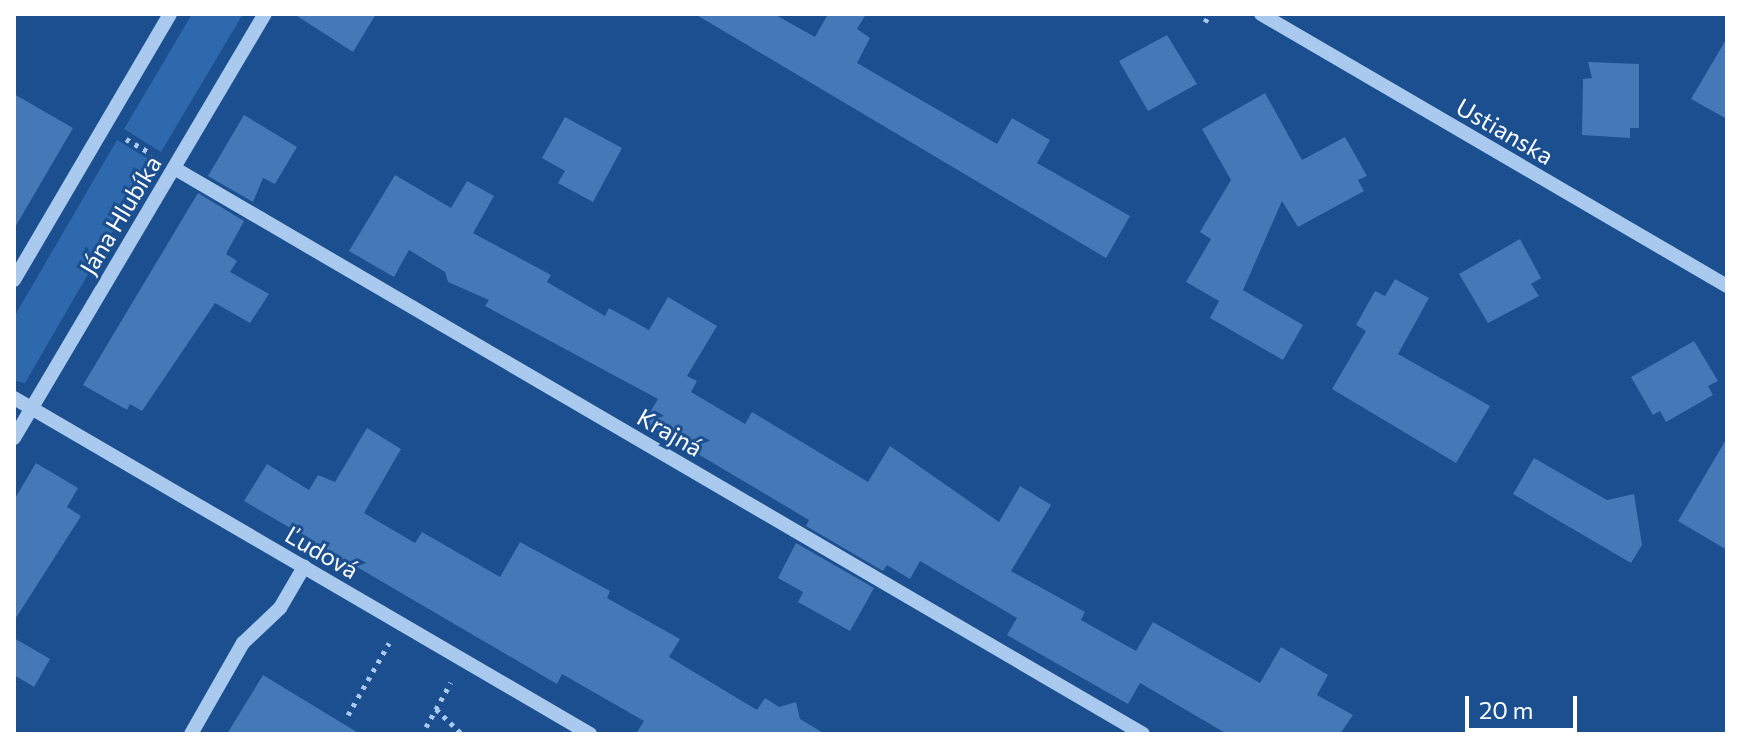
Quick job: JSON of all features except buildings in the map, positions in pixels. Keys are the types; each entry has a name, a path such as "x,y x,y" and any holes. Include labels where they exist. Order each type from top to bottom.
{"street":[{"path":"14,280 170,14"},
{"name":"Jána Hlubíka","path":"14,438 265,14"},
{"name":"Ustianska","path":"1261,14 1727,286"},
{"name":"Krajná","path":"174,168 1143,734"},
{"name":"Ľudová","path":"14,398 590,734"},
{"path":"191,734 243,643 280,608 304,567"}],"path":[{"path":"1205,22 1210,14"},
{"path":"119,135 156,157"},
{"path":"348,715 401,624"},
{"path":"436,709 462,734"}],"shaded area":[{"path":"192,14 243,14 161,152 124,129"},
{"path":"117,140 153,162 25,383 14,380 14,317"}]}
